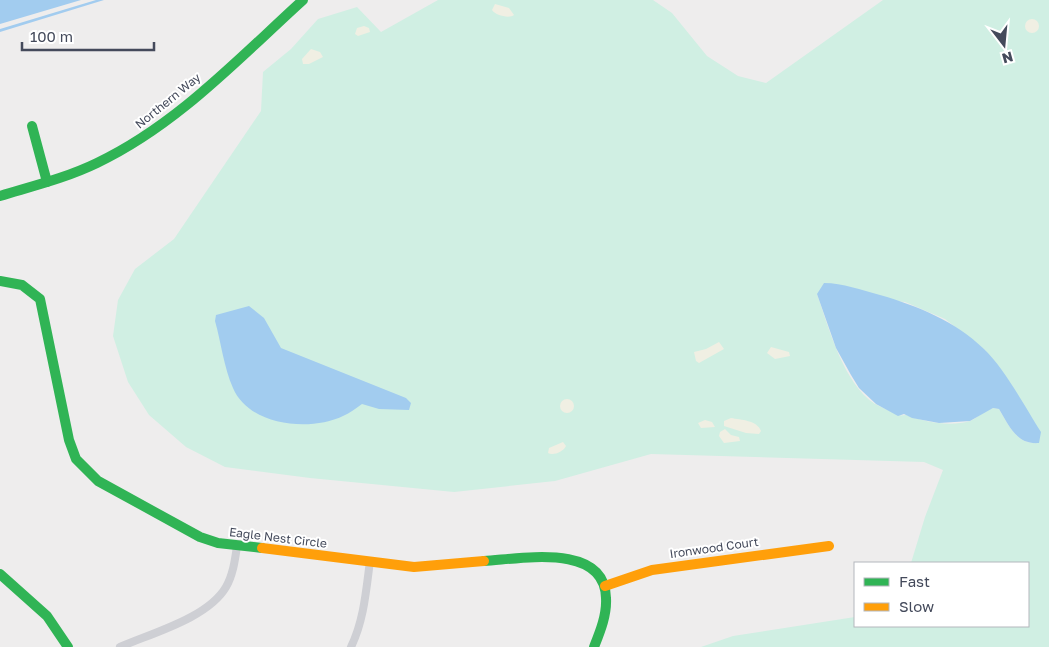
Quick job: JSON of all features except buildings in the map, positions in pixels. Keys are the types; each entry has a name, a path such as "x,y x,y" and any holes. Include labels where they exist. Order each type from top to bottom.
{"street":[{"name":"Northern Way","path":"0,196 48,182 110,157 147,136 172,117 303,0"},
{"path":"32,126 48,182"},
{"name":"Eagle Nest Circle","path":"0,281 14,281 23,284 40,299 69,440 76,459 98,481 200,536 237,546 414,567 552,556 568,557 584,563 598,572 605,586"},
{"path":"120,647 200,612 218,599 232,572 237,546"},
{"name":"Ironwood Court","path":"605,586 652,570 829,546"},
{"path":"351,647 358,632 364,605 370,561"},
{"path":"0,574 48,614 62,633 68,647"},
{"path":"594,647 606,615 605,586"}],"green space":[{"path":"438,0 653,0 672,13 707,56 738,76 766,83 883,0 1049,0 1049,647 701,647 733,636 854,617 854,627 1029,627 1029,562 911,562 925,517 943,470 924,462 651,454 555,481 454,492 310,478 225,467 186,447 149,415 128,382 113,336 118,300 135,269 174,239 261,111 263,72 291,49 318,19 357,7 381,32","holes":["817,294 905,302 945,319 985,350 1039,443 1031,443 1019,438 1010,428 999,409 993,408 973,420 954,424 938,423 906,415 898,415 875,404 854,383 846,369 832,338"]}],"sand":[{"path":"495,4 509,8 514,15 502,16 496,13 492,10"},
{"path":"1032,19 1037,21 1039,26 1037,31 1032,33 1027,31 1025,26 1027,21"},
{"path":"364,26 369,28 370,32 358,36 355,34 357,28"},
{"path":"311,49 320,52 323,57 309,64 303,64 302,59"},
{"path":"719,342 724,349 699,363 696,361 694,352 706,349"},
{"path":"771,347 789,352 790,356 775,359 767,353"},
{"path":"567,399 572,401 574,406 572,411 567,413 562,411 560,406 562,401"},
{"path":"731,418 752,423 759,427 761,431 759,434 746,433 724,426 724,421"},
{"path":"705,420 712,422 715,427 701,428 698,423"},
{"path":"725,429 731,435 739,437 740,441 724,443 719,436 720,432"},
{"path":"563,442 566,446 563,450 555,454 548,453 549,448"}],"water":[{"path":"0,0 81,0 0,24"},
{"path":"96,0 104,0 0,32 0,29"},
{"path":"824,283 852,287 908,304 961,330 984,349 1000,367 1041,432 1039,443 1031,443 1019,438 1010,428 999,409 993,408 970,421 939,423 912,418 904,414 898,416 876,404 859,388 836,348 817,294"},
{"path":"249,306 264,318 281,348 406,398 411,403 409,410 379,409 362,404 346,415 314,424 282,422 266,418 252,411 241,401 233,388 215,321 216,315"}],"traffic: fast":[{"path":"0,196 73,173 97,163 154,130 206,89 303,0"},
{"path":"32,126 47,182"},
{"path":"0,281 22,285 40,299 69,440 76,459 98,481 200,537 218,543 262,548"},
{"path":"484,561 538,557 558,558 576,561 592,568 602,580 606,598 604,617 594,647"},
{"path":"0,574 47,616 68,647"}],"traffic: slow":[{"path":"605,586 652,570 829,546"},
{"path":"262,548 414,567 484,561"}]}
